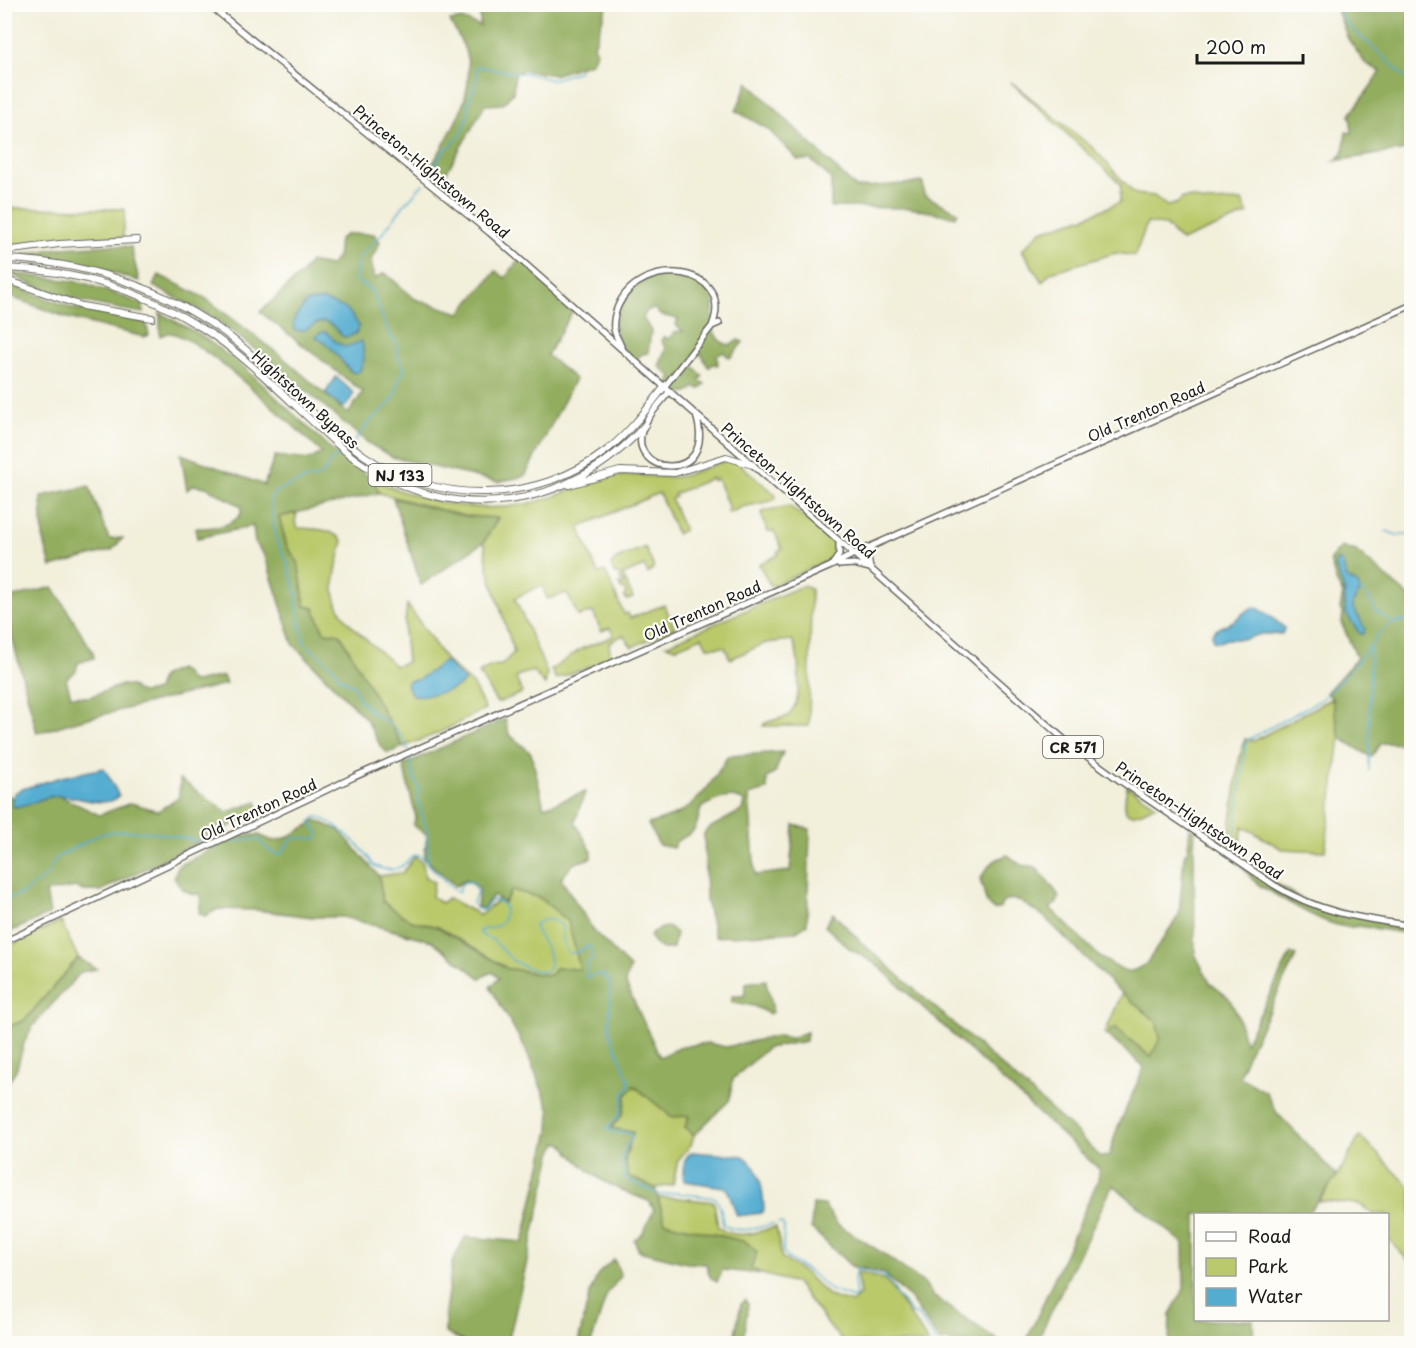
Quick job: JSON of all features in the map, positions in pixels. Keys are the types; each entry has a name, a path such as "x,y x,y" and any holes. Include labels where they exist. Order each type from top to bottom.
{"highway":[{"path":"4,251 59,244 137,240"},
{"name":"Hightstown Bypass","path":"4,259 75,267 157,294 206,321 234,340 365,456 408,479 449,490 478,492 513,490 544,483 577,469 617,442 668,388"},
{"name":"Hightstown Bypass","path":"4,268 74,275 106,284 159,305 201,328 229,347 345,451 370,469 395,482 430,494 478,502 493,502 529,497 560,488 604,462 645,425"},
{"path":"4,279 82,306 152,318"},
{"path":"560,488 620,471 670,474 681,472 720,457 730,457 753,465"}],"main road":[{"name":"Princeton-Hightstown Road","path":"208,4 490,233 1073,747 1297,898 1324,910 1412,926"},
{"path":"621,348 614,329 614,320 618,305 634,285 648,276 668,272 686,274 708,287 717,306 712,326 668,388"},
{"name":"Old Trenton Road","path":"4,942 402,755 831,566 1412,305"},
{"path":"712,326 719,323"},
{"name":"Hightstown Bypass","path":"645,425 668,388"},
{"path":"645,425 642,446 647,457 660,466 674,467 691,459 698,449 700,433 695,414"},
{"path":"831,566 839,555 839,541"},
{"path":"831,566 845,563 870,568 868,557 873,546"}],"green space":[{"path":"480,5 607,5 594,46 597,52 591,63 554,75 523,70 515,74 513,93 503,104 485,105 442,180 437,184 428,172 459,114 468,83 465,50 450,21 462,19 480,26"},
{"path":"1335,5 1411,5 1409,29 1412,31 1411,149 1334,161 1343,154 1346,132 1352,133 1350,115 1381,72 1365,63 1348,39"},
{"path":"748,82 856,188 923,182 924,195 958,212 956,217 909,208 831,207 831,179 811,160 798,160 768,129 736,111"},
{"path":"1011,82 1093,148 1135,194 1154,196 1167,206 1178,203 1182,198 1193,198 1204,202 1242,201 1248,214 1181,241 1165,225 1147,223 1135,256 1116,253 1051,272 1042,282 1022,250 1041,231 1085,217 1120,202 1121,184"},
{"path":"4,208 125,209 123,237 70,238 5,247"},
{"path":"347,234 374,234 380,242 371,260 374,279 385,273 415,299 460,313 496,271 505,278 520,258 574,309 547,355 575,379 525,476 498,482 392,457 368,443 273,363 214,318 153,286 159,275 205,298 280,355 348,414 363,392 260,312 302,273 310,262 330,266 337,258 339,239"},
{"path":"112,245 131,247 139,281 79,263 23,254 59,248"},
{"path":"9,273 81,282 143,304 144,313 58,294"},
{"path":"652,275 691,276 714,296 713,326 718,339 731,345 738,340 743,342 730,358 723,352 717,356 718,365 713,364 710,367 700,352 691,364 703,376 699,380 705,384 700,389 695,387 688,393 674,394 665,386 672,377 659,366 666,349 661,340 664,336 668,339 675,332 683,331 676,325 678,319 660,315 655,309 647,310 643,318 651,331 648,353 642,354 635,360 621,348 614,324 625,295"},
{"path":"5,283 73,308 146,323 149,335 144,337 68,318 5,295"},
{"path":"160,313 199,334 245,368 334,452 374,480 379,493 279,517 287,547 298,562 305,606 314,608 324,632 340,634 403,747 388,753 381,747 366,719 293,644 265,556 255,543 253,526 197,538 195,528 226,525 241,514 241,506 206,487 193,485 187,490 181,454 264,485 275,456 309,460 322,453 247,385 201,349 182,337 169,333 160,336"},
{"path":"727,460 737,462 775,494 776,498 729,513 717,479 713,481 712,478 674,494 675,497 671,499 684,530 677,534 659,493 579,527 598,573 605,571 624,614 628,613 630,618 664,605 675,628 632,647 623,635 609,643 611,659 556,679 551,670 581,649 614,636 610,628 601,631 593,612 578,616 567,593 547,599 542,585 515,598 547,673 545,685 533,671 519,675 516,678 522,693 497,703 479,673 491,666 502,665 514,652 489,573 484,542 498,518 464,516 379,493 374,480 410,494 449,504 507,507 539,501 607,478 626,475 681,476"},
{"path":"89,486 109,539 123,538 112,550 51,567 43,537 41,496"},
{"path":"393,498 464,516 498,518 484,542 421,585"},
{"path":"790,506 836,545 837,551 835,557 773,586 770,585 759,564 778,555 777,552 782,549 774,531 768,532 761,514 764,511"},
{"path":"297,513 295,522 298,528 328,531 343,541 335,575 335,599 340,610 356,630 395,666 407,662 404,632 407,604 445,659 473,685 485,709 441,732 403,747 340,634 324,632 314,608 305,606 298,562 287,547 279,517"},
{"path":"645,547 654,567 648,574 644,566 623,575 633,598 627,600 624,596 626,594 624,589 621,589 619,584 622,585 624,582 620,580 621,576 614,573 611,565 616,559"},
{"path":"1341,547 1356,551 1411,598 1411,744 1381,743 1371,757 1340,738 1332,698 1326,693 1357,658 1342,624 1343,612 1340,609 1343,594 1337,584 1330,560"},
{"path":"804,585 811,590 809,726 763,726 765,723 788,716 796,703 797,653 792,640 766,643 730,659 725,647 707,647 702,637 675,648 666,645"},
{"path":"53,587 93,652 94,658 78,663 76,671 66,679 71,696 89,697 122,685 131,686 143,693 150,692 157,690 161,677 178,669 194,682 223,676 226,684 37,733 5,610 5,599"},
{"path":"1332,698 1340,738 1325,851 1282,849 1243,826 1237,860 1227,853 1239,761 1245,739 1254,741"},
{"path":"505,719 509,734 531,753 544,807 585,792 575,822 592,852 591,858 573,864 561,879 594,931 630,968 625,982 660,1057 681,1047 707,1043 726,1047 777,1036 791,1038 807,1032 806,1041 767,1048 733,1079 729,1101 694,1135 685,1127 689,1116 672,1117 634,1086 626,1095 623,1114 611,1128 633,1132 625,1158 628,1176 655,1188 665,1222 746,1242 757,1252 751,1268 762,1274 722,1270 717,1282 710,1277 706,1264 687,1263 639,1251 634,1240 642,1234 654,1210 649,1201 601,1180 572,1155 562,1143 557,1143 552,1154 508,1343 463,1343 445,1333 445,1312 452,1263 465,1237 523,1242 549,1131 550,1110 525,1048 490,987 499,978 492,972 480,978 432,941 343,917 312,917 256,910 218,909 205,916 199,913 201,898 198,893 193,895 181,888 174,877 178,866 240,835 259,835 273,841 286,838 315,820 339,830 379,876 383,902 411,921 438,927 508,969 551,975 555,968 580,969 568,921 540,898 512,890 504,903 493,895 484,908 477,908 479,888 466,880 455,886 424,858 427,835 413,825 416,817 403,765"},
{"path":"783,752 775,773 767,778 767,790 749,795 755,875 790,871 794,825 810,829 807,924 795,932 715,937 706,900 704,833 743,810 745,802 729,797 702,807 694,830 677,841 673,848 659,845 648,824 675,815 695,802 713,780 728,756"},
{"path":"180,779 227,812 257,802 260,811 101,891 83,891 76,887 46,892 50,914 5,934 8,906 5,905 5,792 12,798 12,803 28,804 58,795 99,815 131,803 158,811 179,797"},
{"path":"1127,786 1156,805 1139,813 1129,814 1125,806"},
{"path":"1190,828 1195,831 1195,954 1210,983 1229,998 1238,1016 1245,1043 1291,953 1296,956 1244,1062 1240,1077 1266,1092 1277,1113 1337,1176 1308,1213 1194,1213 1194,1321 1253,1321 1254,1343 1169,1343 1170,1314 1184,1289 1183,1243 1113,1185 1036,1343 1021,1343 1028,1337 1098,1180 1099,1169 876,964 850,949 825,926 833,913 861,942 1074,1130 1100,1157 1109,1156 1116,1132 1144,1067 1108,1036 1111,1029 1116,1028 1151,1057 1160,1038 1156,1021 1117,989 1042,915 1021,902 1011,899 1003,902 1000,908 994,910 990,907 980,881 991,864 1008,855 1021,865 1036,867 1059,897 1057,903 1050,908 1101,958 1125,972 1146,964 1179,915 1184,856 1188,849"},
{"path":"415,856 423,863 425,877 434,882 432,896 441,903 448,898 480,915 499,899 504,902 512,890 540,898 568,921 581,969 555,968 551,975 545,975 508,969 438,927 411,921 383,902 379,876 402,873"},
{"path":"1237,860 1310,904 1411,926 1411,934 1358,926 1348,927 1323,920 1262,887 1253,880"},
{"path":"61,921 78,958 25,1020 5,1028 5,948"},
{"path":"665,927 676,933 673,948 659,947 650,936 652,932"},
{"path":"78,958 97,969 81,972 33,1026 24,1043 17,1068 10,1080 5,1080 5,1028 25,1020"},
{"path":"766,980 772,1008 769,1014 754,1006 732,1002 732,996 744,996 746,983"},
{"path":"1122,993 1156,1021 1160,1038 1151,1058 1116,1028 1111,1029 1108,1036 1105,1033"},
{"path":"634,1086 671,1116 690,1115 685,1127 694,1135 691,1145 678,1160 673,1185 655,1188 628,1177 625,1158 633,1133 610,1128 623,1114 626,1095"},
{"path":"1360,1136 1411,1188 1411,1264 1389,1239 1389,1213 1372,1213 1359,1204 1319,1201 1337,1176"},
{"path":"658,1198 714,1202 718,1227 732,1234 754,1233 776,1227 782,1258 806,1274 829,1296 852,1303 860,1294 856,1272 886,1280 929,1343 846,1343 833,1331 796,1283 762,1274 751,1268 746,1242 665,1222"},
{"path":"813,1204 824,1205 837,1224 878,1250 925,1284 933,1296 1002,1343 940,1342 911,1300 885,1274 851,1266 811,1228"},
{"path":"614,1259 621,1276 607,1294 591,1343 578,1343 589,1296 598,1274"},
{"path":"745,1300 748,1304 743,1343 733,1343 741,1304"}],"water":[{"path":"323,300 347,309 359,326 356,333 342,336 333,325 323,322 304,330 295,330 293,322 306,302"},
{"path":"326,332 336,342 346,347 362,341 364,359 360,371 355,373 350,371 331,348 315,336"},
{"path":"336,377 354,393 343,408 325,393"},
{"path":"1337,560 1342,562 1347,578 1359,586 1360,591 1353,607 1365,629 1363,634 1360,634 1346,614 1345,593 1335,565"},
{"path":"1254,607 1285,628 1282,634 1261,634 1245,639 1213,641 1214,631"},
{"path":"445,661 465,681 455,688 440,693 412,695 406,684 419,679"},
{"path":"104,768 119,796 114,800 101,802 57,796 13,807 14,794 19,790 61,777"},
{"path":"692,1152 743,1156 749,1160 760,1180 764,1210 761,1213 737,1216 728,1191 724,1187 684,1181 684,1165"}],"waterway":[{"path":"1333,4 1350,27 1390,62 1412,86"},
{"path":"429,175 446,148 451,146 463,131 468,114 468,104 477,78 476,66 525,73 552,80 579,71"},
{"path":"354,442 396,394 398,381 405,369 397,355 396,342 390,336 372,291 355,280 357,264 362,253 378,239 423,184"},
{"path":"341,453 329,462 326,470 317,478 308,478 276,491 270,499 276,540 287,562 297,596 304,643 334,668 339,677 354,686 359,699 372,713 392,725 409,751"},
{"path":"1386,531 1397,535 1412,535"},
{"path":"1360,591 1369,598 1375,611 1393,623"},
{"path":"1234,842 1246,741 1322,699 1353,667 1375,640 1376,635 1393,623 1412,619"},
{"path":"1369,771 1370,646"},
{"path":"410,756 413,775 419,789 418,801 427,832 428,865"},
{"path":"230,837 233,842 259,840 268,850 278,855 289,842 296,838 317,839 318,833 310,822 316,817 340,829 364,851 373,865 379,868 389,870 399,868 412,856 419,855 456,892 459,892 460,886 465,882 474,882 477,892 473,903 475,908 483,910 492,900 502,903 505,908 501,924 479,931 482,936 493,940 513,961 529,969 545,972 549,969 550,962 547,950 534,925 549,919 559,923 562,926 563,942 568,953 575,953 588,946 591,948 592,959 587,964 586,978 598,974 605,976 609,983 610,1033 629,1084 623,1097 620,1113 607,1128 614,1132 630,1133 632,1139 625,1148 623,1158 626,1179 660,1195 677,1193 716,1198 721,1210 723,1225 729,1228 748,1229 773,1224"},
{"path":"4,897 10,898 24,893 47,875 56,858 100,834 120,831 152,832 200,841 227,829 229,833"},
{"path":"778,1223 782,1223 784,1227 783,1250 787,1258 812,1274 830,1290 854,1298 856,1269 886,1277 895,1293 911,1313 918,1315 937,1344"}]}
